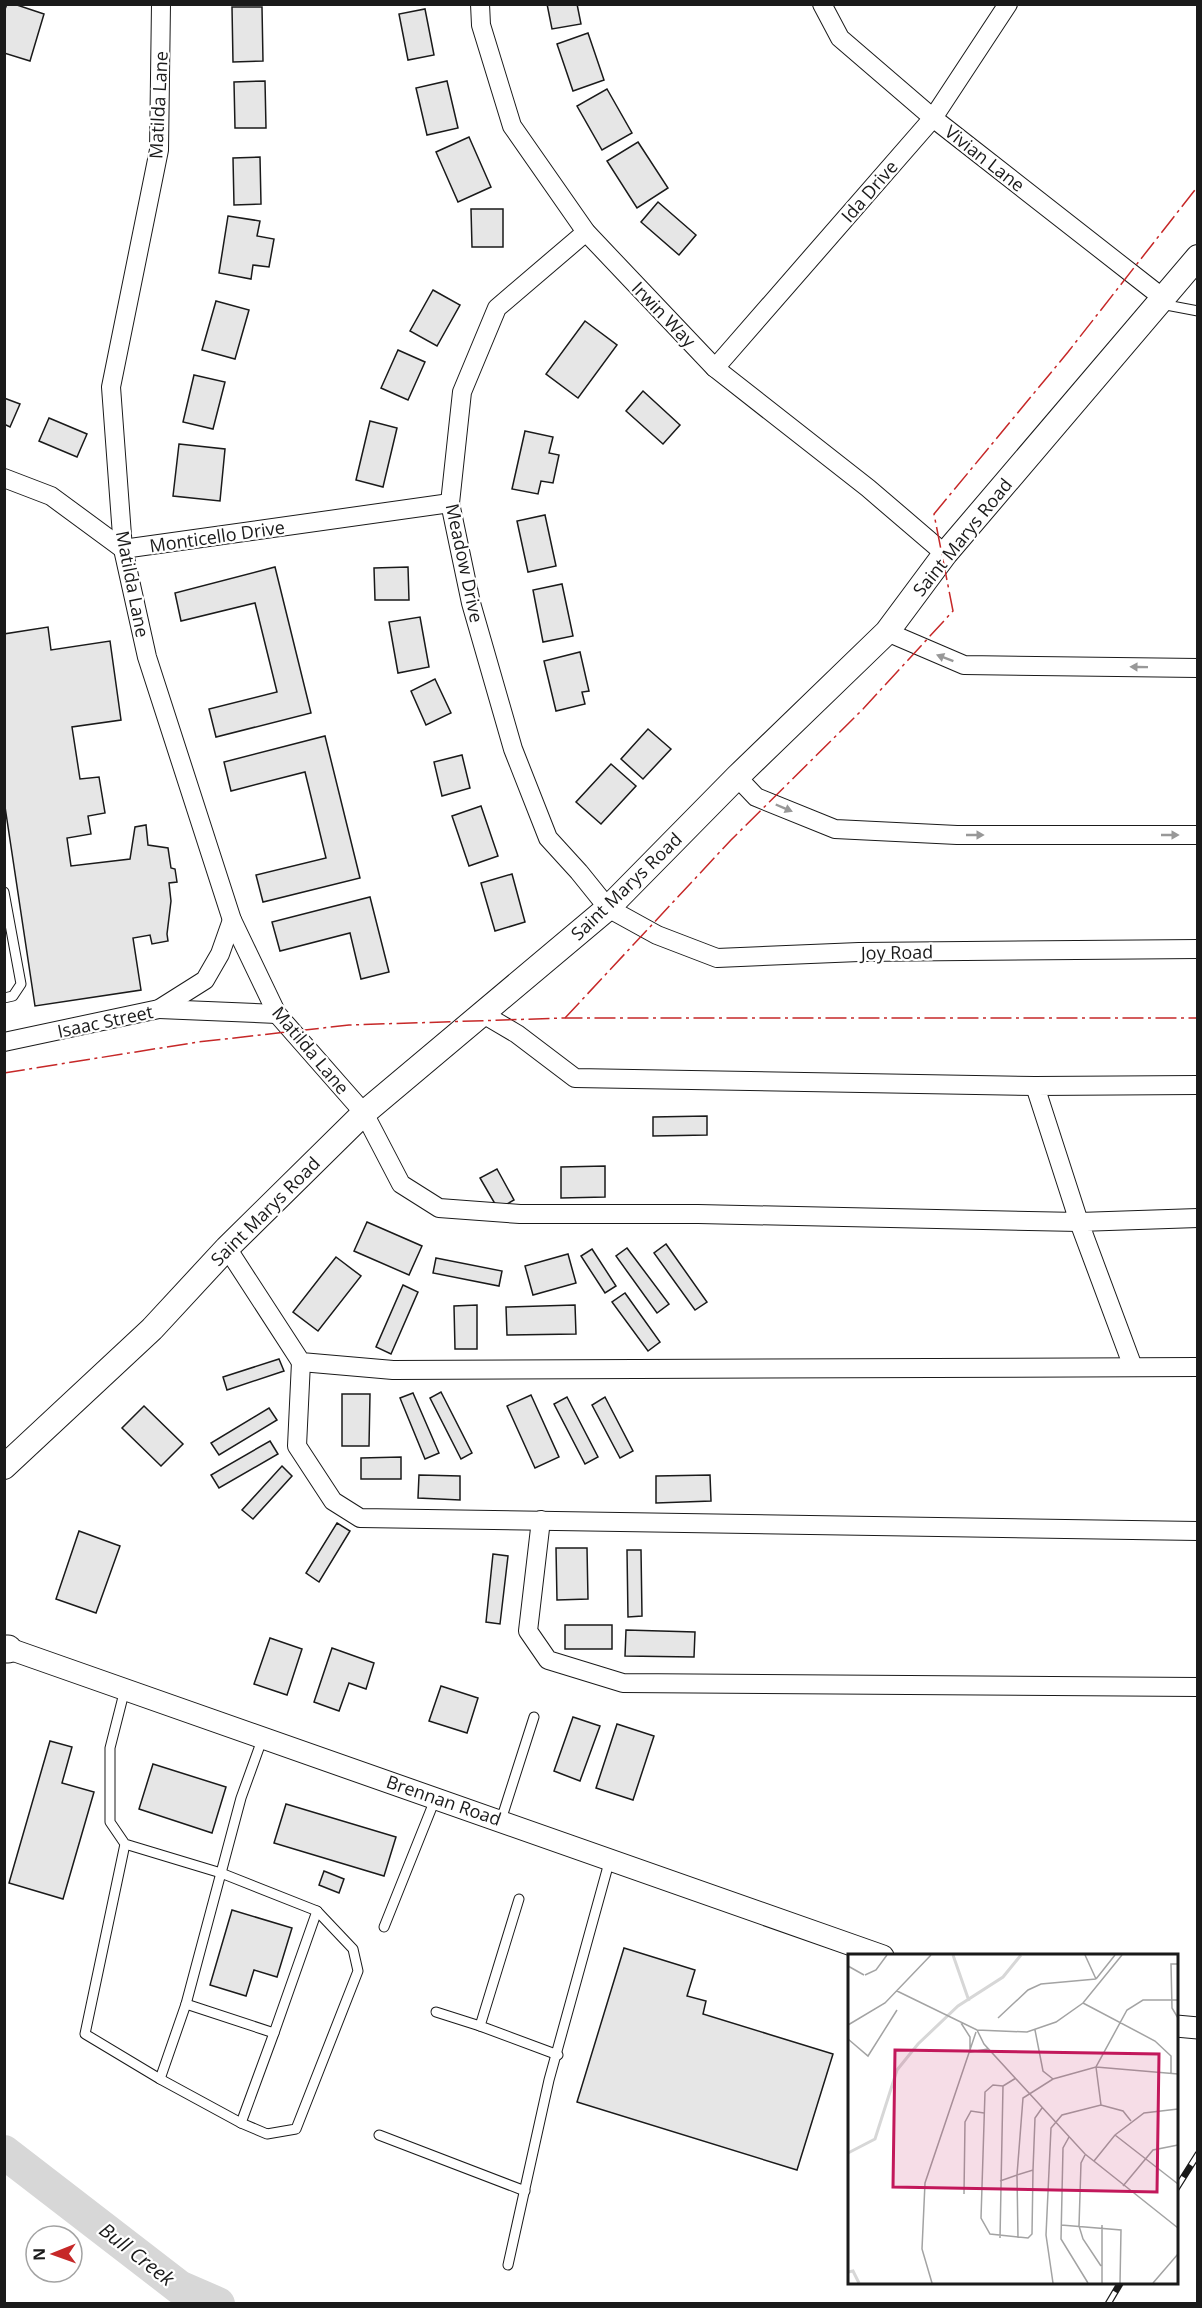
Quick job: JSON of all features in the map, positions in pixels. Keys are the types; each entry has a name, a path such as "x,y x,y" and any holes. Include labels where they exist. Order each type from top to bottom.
{"main road":[{"name":"Saint Marys Road","path":"4,1467 152,1329 227,1248 364,1113 608,908 737,777 887,633 945,554 1197,257"}],"street":[{"name":"Matilda Lane","path":"162,4 159,150 111,387 123,549 147,657 232,921 277,1014 364,1113 401,1184 439,1208 520,1214 698,1214 1079,1222 1197,1218"},
{"name":"Irwin Way","path":"480,4 481,25 512,126 586,232 715,368 868,488 945,554"},
{"name":"Vivian Lane","path":"822,4 840,38 933,118 1161,300"},
{"name":"Ida Drive","path":"715,368 933,118 1008,4"},
{"name":"Meadow Drive","path":"586,232 497,308 462,392 450,503 471,603 509,737 548,838 608,908"},
{"name":"Monticello Drive","path":"4,478 51,496 123,549 450,503"},
{"path":"887,633 964,665 1197,668"},
{"path":"737,777 756,796 834,829 957,835 1197,835"},
{"name":"Joy Road","path":"608,908 657,935 717,958 859,952 1197,949"},
{"name":"Isaac Street","path":"4,1042 159,1010 205,980 220,954 232,921"},
{"path":"159,1010 277,1014"},
{"path":"483,1014 517,1034 575,1078 1035,1086 1197,1085"},
{"path":"1035,1086 1079,1222 1133,1367"},
{"path":"227,1248 301,1362 297,1446 333,1502 360,1518 1197,1532"},
{"path":"301,1362 393,1370 1197,1367"},
{"path":"541,1520 528,1631 548,1660 623,1683 1197,1687"},
{"name":"Brennan Road","path":"5,1646 877,1954"},
{"path":"1178,2026 1197,2028"}],"lane":[{"path":"1161,300 1197,311"},
{"path":"4,892 21,984 14,996 4,998"},
{"path":"125,1689 110,1748 111,1822 125,1844 220,1873 317,1911 353,1949 358,1971 296,2129 267,2134 241,2123 160,2079 85,2034 125,1844"},
{"path":"501,1820 534,1717"},
{"path":"160,2079 186,2004 241,1798 263,1737"},
{"path":"384,1927 436,1797"},
{"path":"508,2265 549,2080 558,2055 610,1859"},
{"path":"480,2026 519,1899"},
{"path":"241,2123 317,1911"},
{"path":"186,2004 274,2033"},
{"path":"435,2012 558,2055"},
{"path":"379,2135 525,2191"}],"building":[{"path":"7,4 14,4 44,14 30,61 4,53 4,12"},
{"path":"547,4 577,4 581,24 552,29"},
{"path":"232,7 262,7 263,61 233,62"},
{"path":"425,9 434,55 408,60 399,14"},
{"path":"588,33 604,80 573,91 557,44"},
{"path":"265,81 266,128 235,128 234,82"},
{"path":"447,81 458,128 427,135 416,88"},
{"path":"607,89 632,133 602,150 577,106"},
{"path":"469,137 491,187 458,202 436,152"},
{"path":"638,142 668,188 637,208 607,161"},
{"path":"260,157 261,204 234,205 233,158"},
{"path":"658,202 696,235 679,255 641,222"},
{"path":"471,209 503,209 503,247 472,247"},
{"path":"228,216 260,221 257,236 274,239 269,267 253,265 251,279 219,273"},
{"path":"433,290 460,305 437,346 410,331"},
{"path":"216,301 249,310 235,359 202,350"},
{"path":"585,321 617,345 578,398 546,374"},
{"path":"398,350 425,362 408,400 381,388"},
{"path":"194,375 225,382 213,429 183,422"},
{"path":"643,391 680,425 663,444 626,411"},
{"path":"4,398 20,404 10,427 4,424"},
{"path":"49,418 87,434 77,457 39,441"},
{"path":"370,421 397,428 383,487 356,480"},
{"path":"525,431 553,437 549,453 559,455 553,483 541,481 538,494 512,489"},
{"path":"179,444 225,449 220,501 173,496"},
{"path":"545,515 556,566 528,572 517,521"},
{"path":"275,567 311,713 216,737 209,709 277,692 255,603 181,621 175,593"},
{"path":"408,567 409,600 375,600 374,568"},
{"path":"562,584 573,636 543,642 533,590"},
{"path":"420,617 429,667 398,673 389,622"},
{"path":"48,627 51,650 110,641 121,720 72,727 80,779 99,777 105,813 88,816 91,834 67,838 71,866 130,859 135,827 146,825 148,845 168,848 171,868 175,869 177,882 169,883 171,901 168,941 152,944 150,935 133,938 141,990 35,1006 4,800 4,634"},
{"path":"580,652 589,691 582,692 585,704 556,711 544,661"},
{"path":"435,679 451,713 426,725 411,691"},
{"path":"648,729 671,749 643,779 621,759"},
{"path":"325,736 360,878 263,902 256,875 326,858 305,772 231,791 224,762"},
{"path":"462,755 470,788 442,796 434,762"},
{"path":"611,764 636,786 601,824 576,802"},
{"path":"481,806 498,856 469,866 452,816"},
{"path":"512,874 525,922 495,931 481,883"},
{"path":"370,897 389,972 361,979 350,933 280,951 272,922"},
{"path":"707,1116 707,1135 653,1136 653,1117"},
{"path":"605,1166 605,1197 561,1198 561,1167"},
{"path":"497,1169 514,1200 498,1209 480,1178"},
{"path":"367,1222 422,1246 409,1275 354,1251"},
{"path":"666,1244 707,1302 695,1310 654,1253"},
{"path":"627,1248 669,1304 657,1313 616,1256"},
{"path":"592,1249 616,1286 605,1293 581,1256"},
{"path":"568,1254 576,1283 533,1295 525,1266"},
{"path":"336,1257 361,1276 318,1331 293,1312"},
{"path":"436,1258 502,1271 499,1286 433,1273"},
{"path":"403,1285 418,1292 391,1354 376,1347"},
{"path":"625,1293 660,1342 648,1351 612,1302"},
{"path":"477,1305 477,1349 455,1349 454,1306"},
{"path":"575,1305 576,1334 507,1335 506,1307"},
{"path":"279,1359 284,1371 227,1390 223,1377"},
{"path":"441,1392 472,1453 461,1459 430,1398"},
{"path":"413,1393 439,1453 425,1459 400,1398"},
{"path":"342,1394 370,1394 369,1446 342,1446"},
{"path":"531,1395 559,1457 535,1468 507,1406"},
{"path":"567,1397 598,1457 585,1464 554,1404"},
{"path":"605,1397 633,1451 620,1458 592,1405"},
{"path":"144,1406 183,1444 161,1466 122,1428"},
{"path":"269,1408 277,1420 219,1455 211,1443"},
{"path":"270,1441 278,1454 219,1488 211,1475"},
{"path":"401,1457 401,1479 361,1479 361,1458"},
{"path":"282,1466 292,1476 253,1519 242,1510"},
{"path":"419,1475 460,1476 460,1500 418,1498"},
{"path":"710,1475 711,1501 656,1503 656,1476"},
{"path":"337,1523 350,1531 319,1582 306,1573"},
{"path":"79,1531 120,1546 96,1613 56,1599"},
{"path":"556,1548 587,1548 588,1599 557,1600"},
{"path":"627,1550 641,1550 642,1616 628,1617"},
{"path":"493,1554 508,1556 500,1624 486,1622"},
{"path":"565,1625 612,1625 612,1649 565,1649"},
{"path":"626,1630 695,1632 694,1657 625,1656"},
{"path":"270,1638 302,1649 287,1695 254,1684"},
{"path":"332,1648 374,1663 366,1689 349,1683 339,1711 314,1702"},
{"path":"441,1686 478,1698 467,1733 429,1721"},
{"path":"573,1717 600,1726 580,1781 554,1771"},
{"path":"617,1724 654,1736 633,1800 596,1788"},
{"path":"50,1741 72,1747 62,1783 94,1792 63,1899 9,1883"},
{"path":"153,1764 226,1787 212,1833 139,1809"},
{"path":"286,1804 396,1837 384,1876 274,1843"},
{"path":"324,1871 344,1879 339,1893 319,1885"},
{"path":"232,1910 292,1928 277,1977 254,1970 246,1996 210,1985"},
{"path":"624,1948 695,1970 687,1996 706,2001 703,2014 833,2054 797,2170 577,2102"}],"waterway":[{"name":"Bull Creek","path":"4,2152 179,2287 218,2304"}],"railway":[{"path":"1178,2186 1198,2154"},
{"path":"1108,2304 1120,2284"}],"power":[{"path":"565,1018 731,840 863,709 953,611 934,514 1068,352 1198,186"},
{"path":"4,1073 198,1042 349,1025 565,1018 1198,1018"}]}
